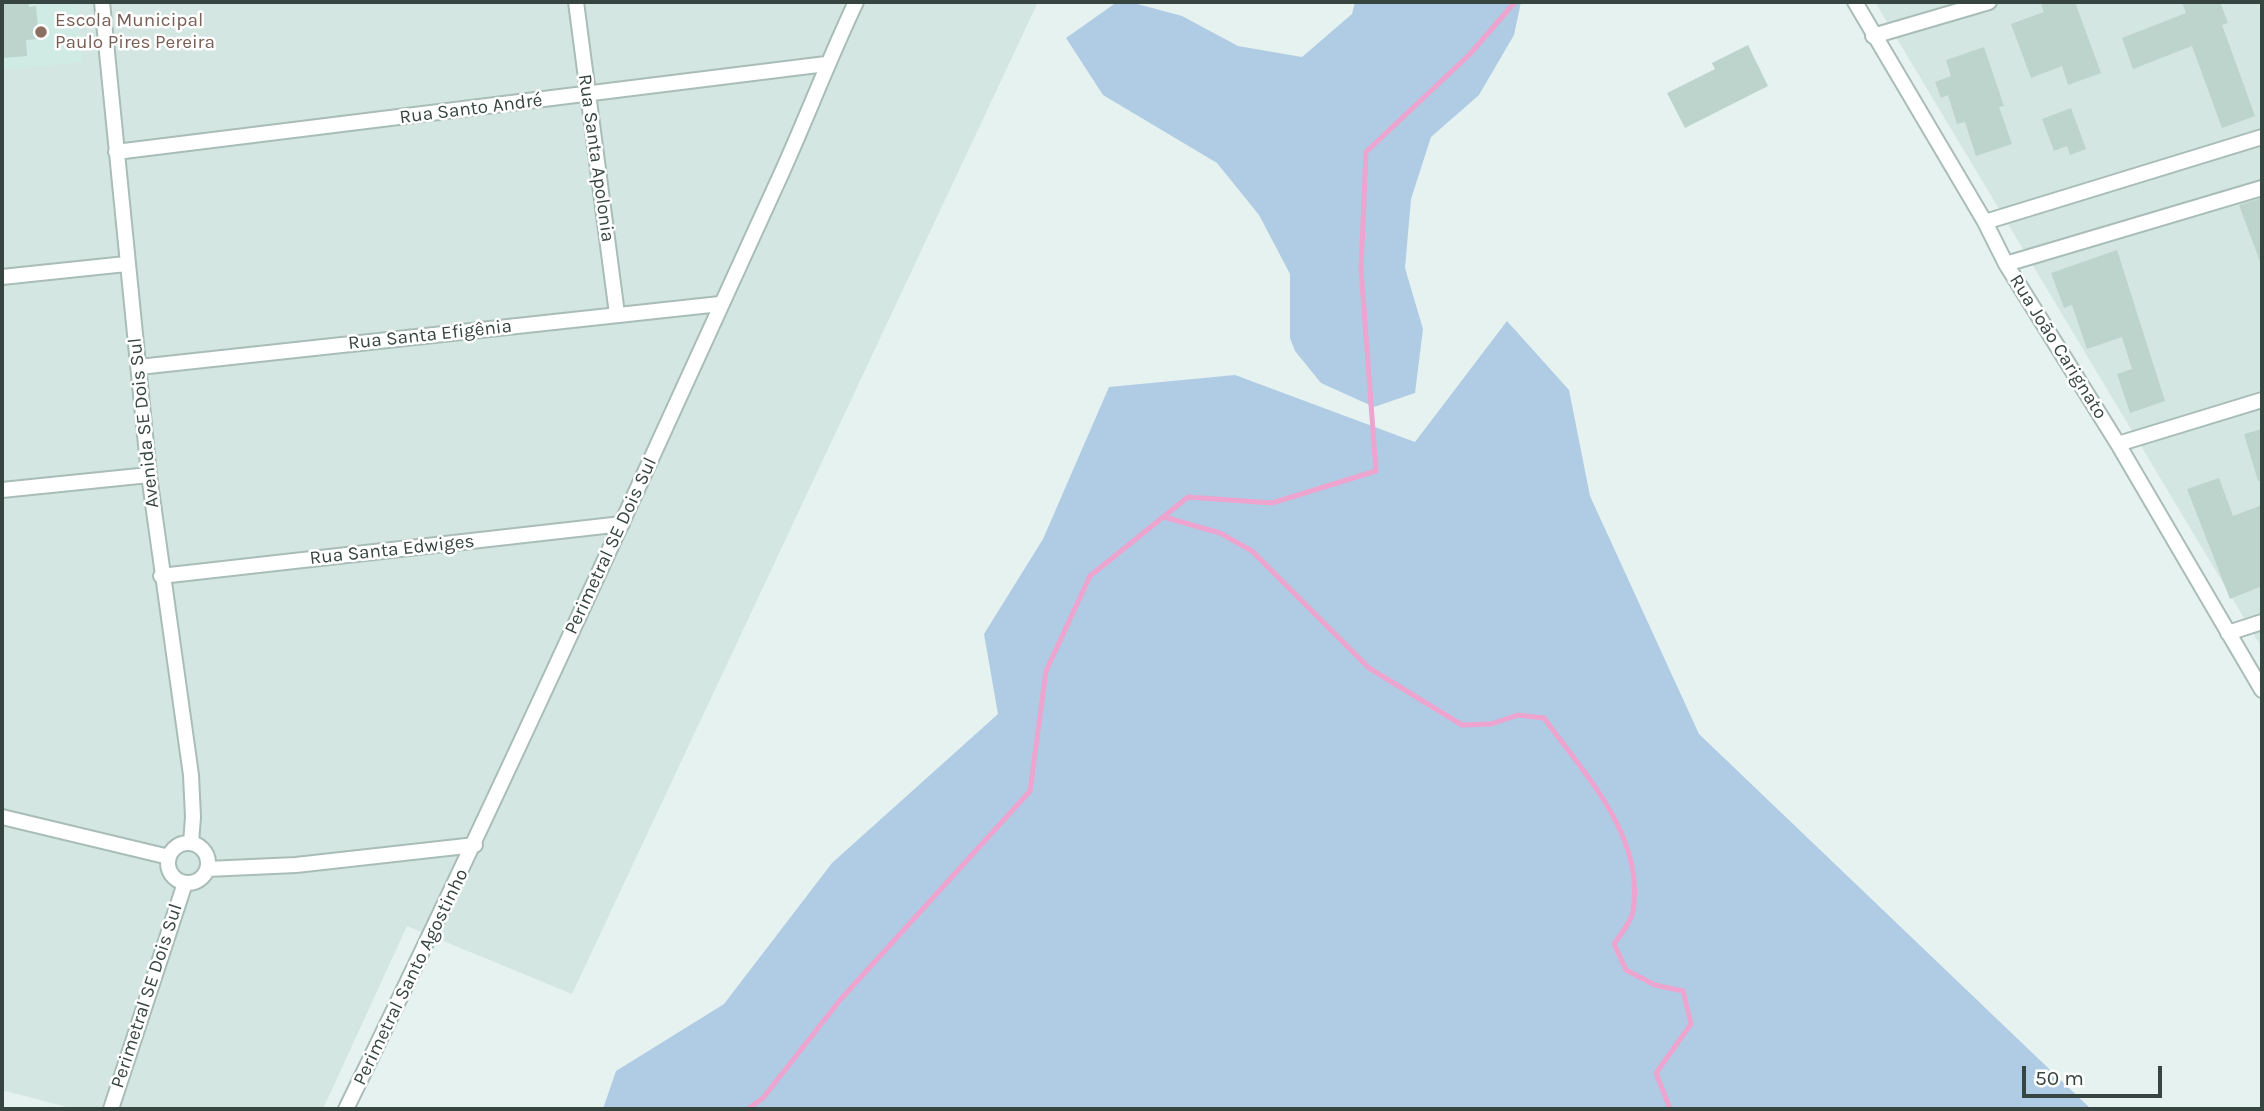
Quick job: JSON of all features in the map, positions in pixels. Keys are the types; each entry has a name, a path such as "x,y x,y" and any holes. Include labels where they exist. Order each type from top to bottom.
{"street":[{"name":"Avenida SE Dois Sul","path":"103,2 126,264 149,474 161,576 191,775 191,844"},
{"name":"Rua Santa Apolonia","path":"576,2 617,314"},
{"name":"Perimetral SE Dois Sul","path":"475,845 779,179 826,64 856,2"},
{"name":"Rua João Carignato","path":"1855,2 1985,222 2006,264 2118,444 2262,690"},
{"path":"1873,36 1989,2"},
{"name":"Rua Santo André","path":"116,152 826,64"},
{"path":"1985,222 2262,137"},
{"path":"2006,264 2262,188"},
{"path":"2,277 126,264"},
{"name":"Rua Santa Efigênia","path":"139,367 720,304"},
{"path":"2118,444 2262,400"},
{"path":"2,490 149,474"},
{"name":"Rua Santa Edwiges","path":"161,576 622,524"},
{"path":"2228,633 2262,622"},
{"path":"2,817 169,857"},
{"path":"191,844 206,856 207,869 199,880 185,883 178,881 169,871 169,857 177,846 191,844"},
{"path":"207,869 282,866 475,845"},
{"name":"Perimetral Santo Agostinho","path":"346,1109 475,845"},
{"name":"Perimetral SE Dois Sul","path":"111,1109 185,883"}],"shaded area":[{"path":"2,2 1038,2 572,994 407,926 323,1109 74,1109 2,1090"},
{"name":"Escola Municipal Paulo Pires Pereira","path":"2,2 78,2 83,62 2,70"},
{"path":"1117,2 1130,2 1182,16 1238,46 1302,57 1352,14 1355,2 1521,2 1514,35 1479,95 1431,137 1411,199 1405,268 1423,329 1415,393 1374,407 1321,383 1295,351 1290,338 1290,274 1259,215 1217,163 1103,95 1066,38"},
{"path":"1875,2 2262,2 2262,648"},
{"path":"1507,321 1569,390 1590,496 1699,734 2091,1109 603,1109 616,1071 724,1004 832,863 998,714 984,634 1043,539 1109,387 1235,375 1415,442"}],"building":[{"path":"2,2 28,2 29,7 36,6 39,39 26,40 27,56 2,58"},
{"path":"2050,2 2075,2 2101,73 2068,85 2062,66 2031,78 2011,24 2044,12 2041,5"},
{"path":"2182,2 2220,2 2228,23 2222,25 2255,116 2222,128 2192,46 2133,69 2122,38 2186,13"},
{"path":"1748,45 1768,86 1685,128 1667,93 1715,69 1712,63"},
{"path":"1984,47 2004,106 1999,107 2012,144 1976,156 1965,122 1957,124 1948,95 1941,98 1935,82 1951,76 1946,60"},
{"path":"2071,108 2086,149 2070,155 2067,146 2054,151 2042,119"},
{"path":"2262,198 2262,264 2261,264 2239,205"},
{"path":"2117,250 2165,401 2130,413 2117,374 2132,369 2122,337 2087,349 2072,305 2064,308 2051,273"},
{"path":"2262,429 2262,480 2258,481 2244,434"},
{"path":"2219,478 2233,516 2262,505 2262,586 2230,599 2187,489"}],"waterway":[{"path":"748,1109 763,1098 840,1000 1030,791 1046,671 1090,576 1188,497 1272,503 1376,471 1361,269 1366,152 1470,54 1515,2"},
{"path":"1164,517 1220,533 1252,551 1369,668 1462,725 1491,724 1518,715 1544,718 1608,808 1630,857 1634,884 1633,911 1628,924 1614,944 1626,970 1655,985 1683,991 1691,1024 1656,1073 1670,1109"}],"place":[{"name":"Escola Municipal Paulo Pires Pereira","path":"41,32"}]}
